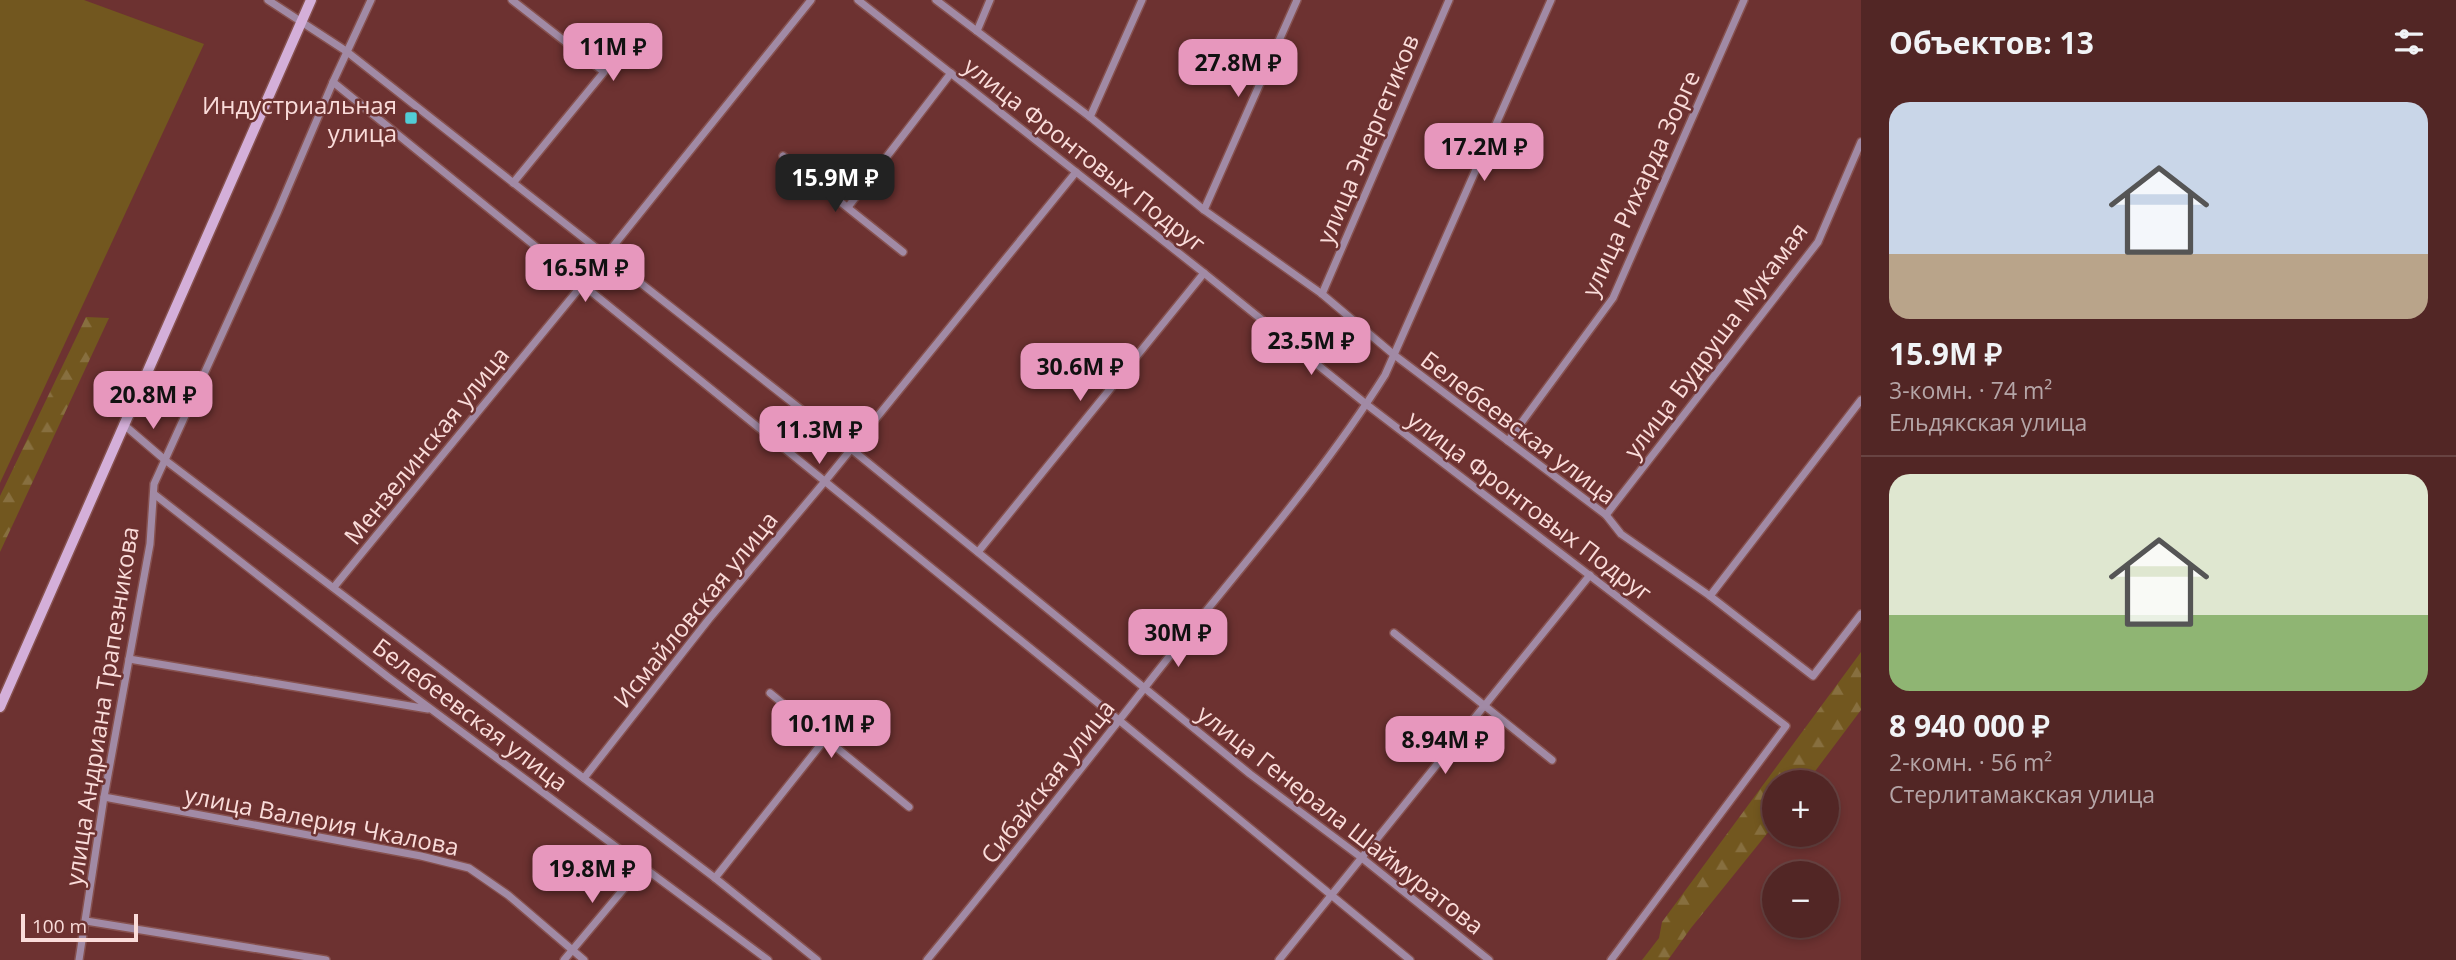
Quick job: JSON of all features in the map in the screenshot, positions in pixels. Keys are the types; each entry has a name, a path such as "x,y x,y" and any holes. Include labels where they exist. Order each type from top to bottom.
{"street":[{"name":"улица Генерала Шаймуратова","path":"268,0 346,51 850,448 1250,774 1362,858 1489,960"},
{"path":"0,707 311,0"},
{"path":"165,460 371,0"},
{"path":"512,0 604,72 513,183"},
{"name":"Мензелинская улица","path":"334,587 811,0"},
{"name":"улица Фронтовых Подруг","path":"858,0 1367,404 1786,726 1611,960"},
{"name":"Белебеевская улица","path":"936,0 1090,117 1204,210 1321,294 1393,354 1606,515 1621,534 1710,596 1813,676 1861,614"},
{"path":"977,31 990,0"},
{"path":"1090,117 1142,0"},
{"path":"1204,210 1297,0"},
{"name":"улица Энергетиков","path":"1321,294 1448,0"},
{"name":"Сибайская улица","path":"927,960 1266,540 1367,404 1385,375 1551,0"},
{"name":"улица Рихарда Зорге","path":"1508,441 1613,298 1744,0"},
{"path":"848,207 951,74"},
{"path":"333,82 825,480 1410,960"},
{"name":"улица Будруша Мукамая","path":"1606,515 1818,242 1861,142"},
{"path":"783,156 903,252"},
{"name":"Исмайловская улица","path":"584,778 709,619 1076,172"},
{"path":"978,552 1204,273"},
{"path":"1710,596 1861,400"},
{"name":"Белебеевская улица","path":"123,424 165,460 715,878 817,960"},
{"name":"улица Андриана Трапезникова","path":"79,960 104,797 150,544 154,484 165,460"},
{"name":"Белебеевская улица","path":"154,494 432,709 768,960"},
{"path":"1279,960 1590,575"},
{"path":"1394,633 1552,760"},
{"path":"129,659 432,709"},
{"path":"770,693 909,807"},
{"path":"715,878 826,738"},
{"name":"улица Валерия Чкалова","path":"104,797 421,856 469,868 508,895 584,960"},
{"path":"564,960 642,867"},
{"path":"86,920 326,960"}],"green space":[{"path":"0,0 84,0 204,44 0,483"},
{"path":"86,317 109,318 0,552 0,496"},
{"path":"1861,652 1861,710 1816,770 1774,770"},
{"path":"1762,786 1762,840 1668,960 1642,960 1659,938 1662,922"}],"place":[{"name":"Индустриальная улица","path":"411,118"}]}
